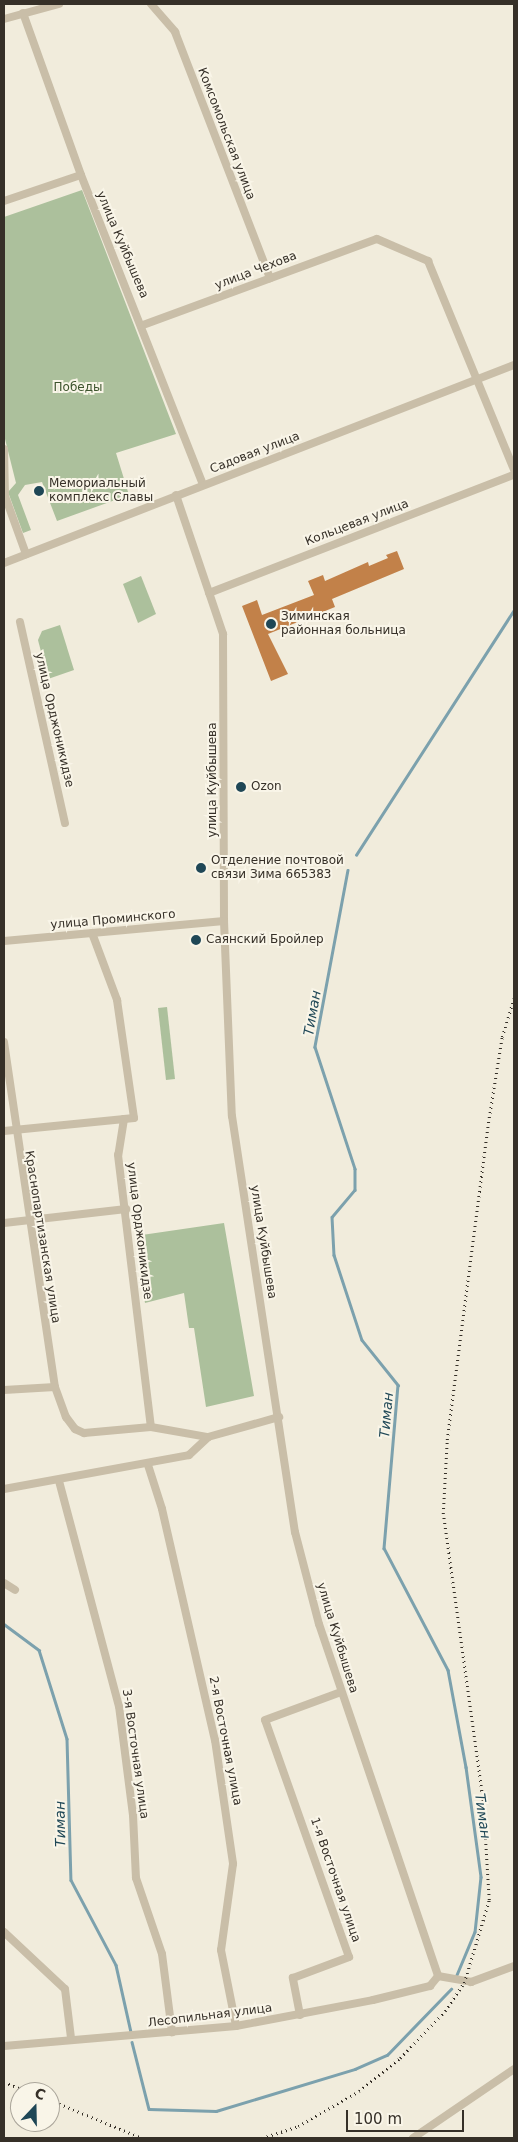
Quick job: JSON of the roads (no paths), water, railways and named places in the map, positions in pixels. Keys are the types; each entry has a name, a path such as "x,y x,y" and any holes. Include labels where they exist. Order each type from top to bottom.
{"street":[{"path":"4,19 59,4"},
{"name":"Комсомольская улица","path":"151,4 175,32 270,278"},
{"name":"улица Куйбышева","path":"23,13 81,175 143,326 203,485"},
{"path":"4,201 81,175"},
{"name":"улица Чехова","path":"143,326 377,239 428,262 479,378"},
{"name":"Садовая улица","path":"4,563 514,365"},
{"path":"479,378 514,470"},
{"path":"4,449 5,496 26,554"},
{"name":"Кольцевая улица","path":"209,593 514,475"},
{"name":"улица Куйбышева","path":"176,495 223,634 225,677 224,921 232,1116 295,1532 341,1692 438,1976"},
{"name":"улица Орджоникидзе","path":"20,622 66,824"},
{"name":"улица Проминского","path":"4,941 224,921"},
{"name":"улица Орджоникидзе","path":"92,933 117,1000 134,1118 124,1119 118,1155 151,1427"},
{"name":"Краснопартизанская улица","path":"4,1042 14,1130 55,1387 75,1429 93,1434 151,1427"},
{"path":"4,1131 124,1119"},
{"path":"4,1223 126,1209"},
{"path":"4,1390 55,1387"},
{"path":"151,1427 208,1437 279,1417"},
{"path":"4,1489 59,1481 189,1455 208,1437"},
{"name":"2-я Восточная улица","path":"148,1464 188,1621 222,1779 233,1864 221,1950 236,2026"},
{"name":"3-я Восточная улица","path":"59,1481 119,1706 134,1815 136,1878 162,1954 172,2032"},
{"path":"4,1584 15,1590"},
{"name":"1-я Восточная улица","path":"300,2015 293,1978 349,1957 265,1720 341,1692"},
{"path":"4,1932 65,1989 70,2038"},
{"path":"438,1976 471,1982 514,1966"},
{"name":"Лесопильная улица","path":"5,2046 70,2038 236,2026 300,2015 430,1986 438,1976"},
{"path":"413,2138 514,2069"}],"waterway":[{"path":"356,855 514,610"},
{"name":"Тиман","path":"348,870 315,1047 355,1169 355,1190 332,1217 334,1255 362,1340 398,1385 384,1548 448,1670 466,1767 481,1877 475,1932 457,1975"},
{"name":"Тиман","path":"4,1624 39,1650 67,1739 71,1880 116,1965 131,2032"},
{"name":"Тиман","path":"132,2042 149,2109 216,2111 355,2069 387,2055 451,1989"}],"railway":[{"path":"262,2138 298,2126 359,2091 400,2058 445,2011 464,1983 489,1900 483,1801 443,1514 447,1440 489,1118 502,1037 514,998"},
{"path":"4,2082 10,2084"},
{"path":"60,2104 142,2138"}],"place":[{"name":"Мемориальный комплекс Славы","path":"39,491"},
{"name":"Зиминская районная больница","path":"271,624"},
{"name":"Ozon","path":"241,787"},
{"name":"Отделение почтовой связи Зима 665383","path":"201,868"},
{"name":"Саянский Бройлер","path":"196,940"}],"park label":[{"name":"Победы","path":"78,388"}]}
